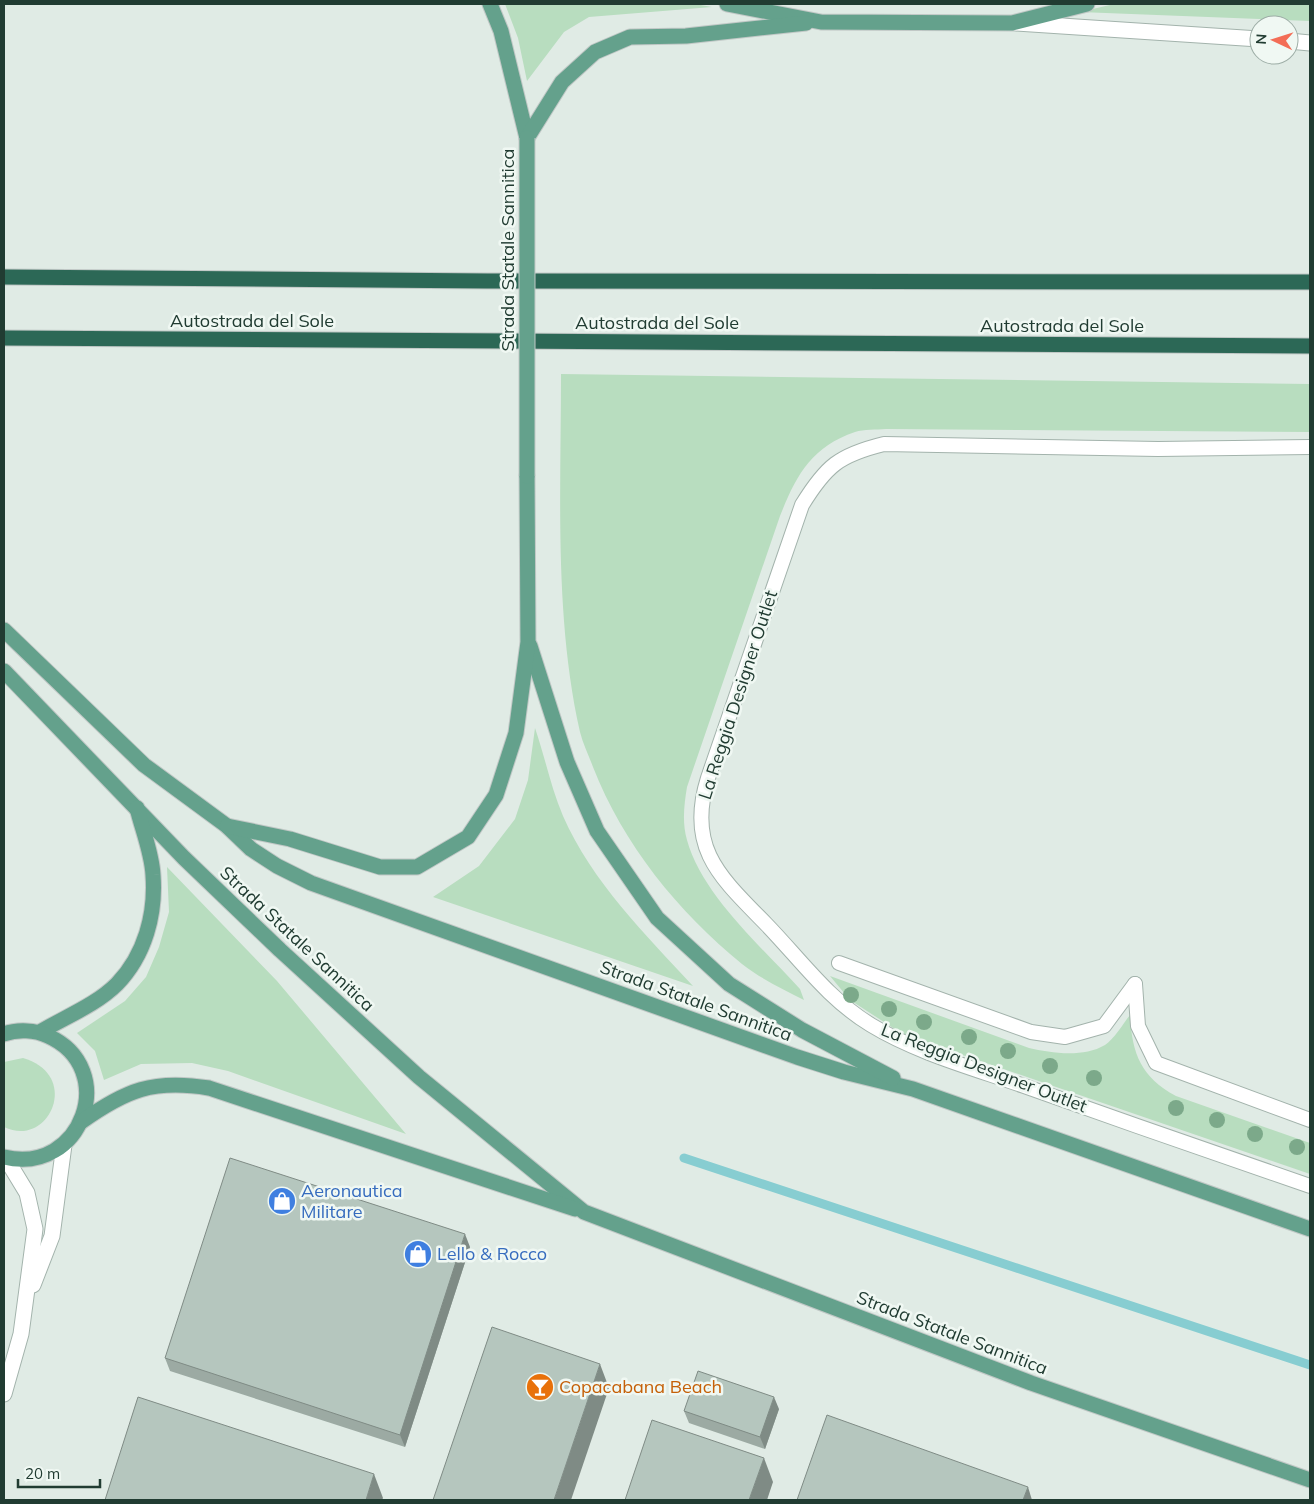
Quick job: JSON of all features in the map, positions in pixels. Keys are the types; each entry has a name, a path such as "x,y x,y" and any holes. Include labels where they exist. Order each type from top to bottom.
{"highway":[{"path":"4,277 477,281 1310,282"},
{"name":"Autostrada del Sole","path":"4,338 1310,346"}],"main road":[{"path":"490,4 501,31 527,138"},
{"name":"Strada Statale Sannitica","path":"727,4 821,22"},
{"name":"Strada Statale Sannitica","path":"228,826 290,839 380,867 417,867 468,837 496,795 516,733 528,642 527,138 562,82 595,52 630,37 686,36 821,22 1012,23 1087,4"},
{"name":"Strada Statale Sannitica","path":"4,630 144,765 228,826 251,849 277,866 326,889 797,1057 844,1072 913,1089 1310,1229"},
{"name":"Strada Statale Sannitica","path":"528,642 567,762 597,832 657,918 729,984 802,1030 913,1089"},
{"name":"Strada Statale Sannitica","path":"4,671 184,858 280,950 419,1077 584,1212"},
{"path":"40,1032 88,1005 117,984 140,952 150,923 153,874 136,807"},
{"path":"4,1034 13,1030 40,1032 57,1040 71,1052 81,1068 86,1086 86,1104 82,1122 64,1145 50,1154 33,1160 4,1159"},
{"name":"Strada Statale Sannitica","path":"82,1122 111,1100 140,1088 182,1084 209,1088 584,1212 1031,1383 1310,1480"}],"street":[{"path":"1012,23 1249,38"},
{"path":"26,1305 52,1236 64,1145"},
{"path":"4,1159 10,1165 27,1193 35,1229 21,1334 4,1394"}],"lane":[{"name":"La Reggia Designer Outlet","path":"1310,447 1158,448 884,444 858,451 833,464 817,480 802,504 700,802 700,825 705,847 718,872 790,949 814,978 840,1003 871,1025 953,1061 1310,1186"},
{"path":"838,963 1031,1032 1065,1037 1104,1026 1135,984 1138,1026 1156,1063 1310,1120"}],"green space":[{"path":"505,4 695,4 712,7 589,17 564,32 527,81 518,38"},
{"path":"1114,4 1310,4 1310,21 1299,21 1299,15 1249,15 1249,19 1080,12"},
{"path":"561,374 1310,384 1310,432 866,430 840,438 816,455 807,465 792,488 780,516 687,787 684,814 687,840 706,881 735,919 800,989 804,1000 764,979 742,964 718,944 675,899 636,849 620,823 605,795 584,745 572,688 566,644 563,599 560,508"},
{"path":"535,728 563,816 589,863 621,906 693,986 433,897 479,866 515,819 528,780"},
{"path":"167,867 277,981 406,1134 228,1071 192,1063 141,1064 104,1080 95,1051 77,1033 125,1001 146,977 159,947 169,912"},
{"path":"830,976 1029,1048 1047,1051 1077,1053 1096,1049 1112,1039 1130,1015 1136,1053 1154,1081 1176,1096 1310,1143 1310,1174 904,1035 850,1000"},
{"path":"23,1058 41,1067 51,1079 55,1093 52,1107 45,1119 34,1128 20,1131 4,1127 4,1062"}],"building":[{"path":"230,1158 465,1234 400,1435 165,1358"},
{"path":"492,1327 600,1364 554,1500 433,1500"},
{"path":"698,1371 774,1397 760,1437 684,1411"},
{"path":"138,1397 374,1474 366,1500 105,1500"},
{"path":"827,1415 1028,1487 1023,1500 797,1500"},
{"path":"652,1420 764,1458 749,1500 625,1500"}],"waterway":[{"path":"684,1158 1310,1365"}],"place":[{"name":"Aeronautica Militare","path":"282,1201"},
{"name":"Lello & Rocco","path":"418,1254"},
{"name":"Copacabana Beach","path":"540,1387"}]}
